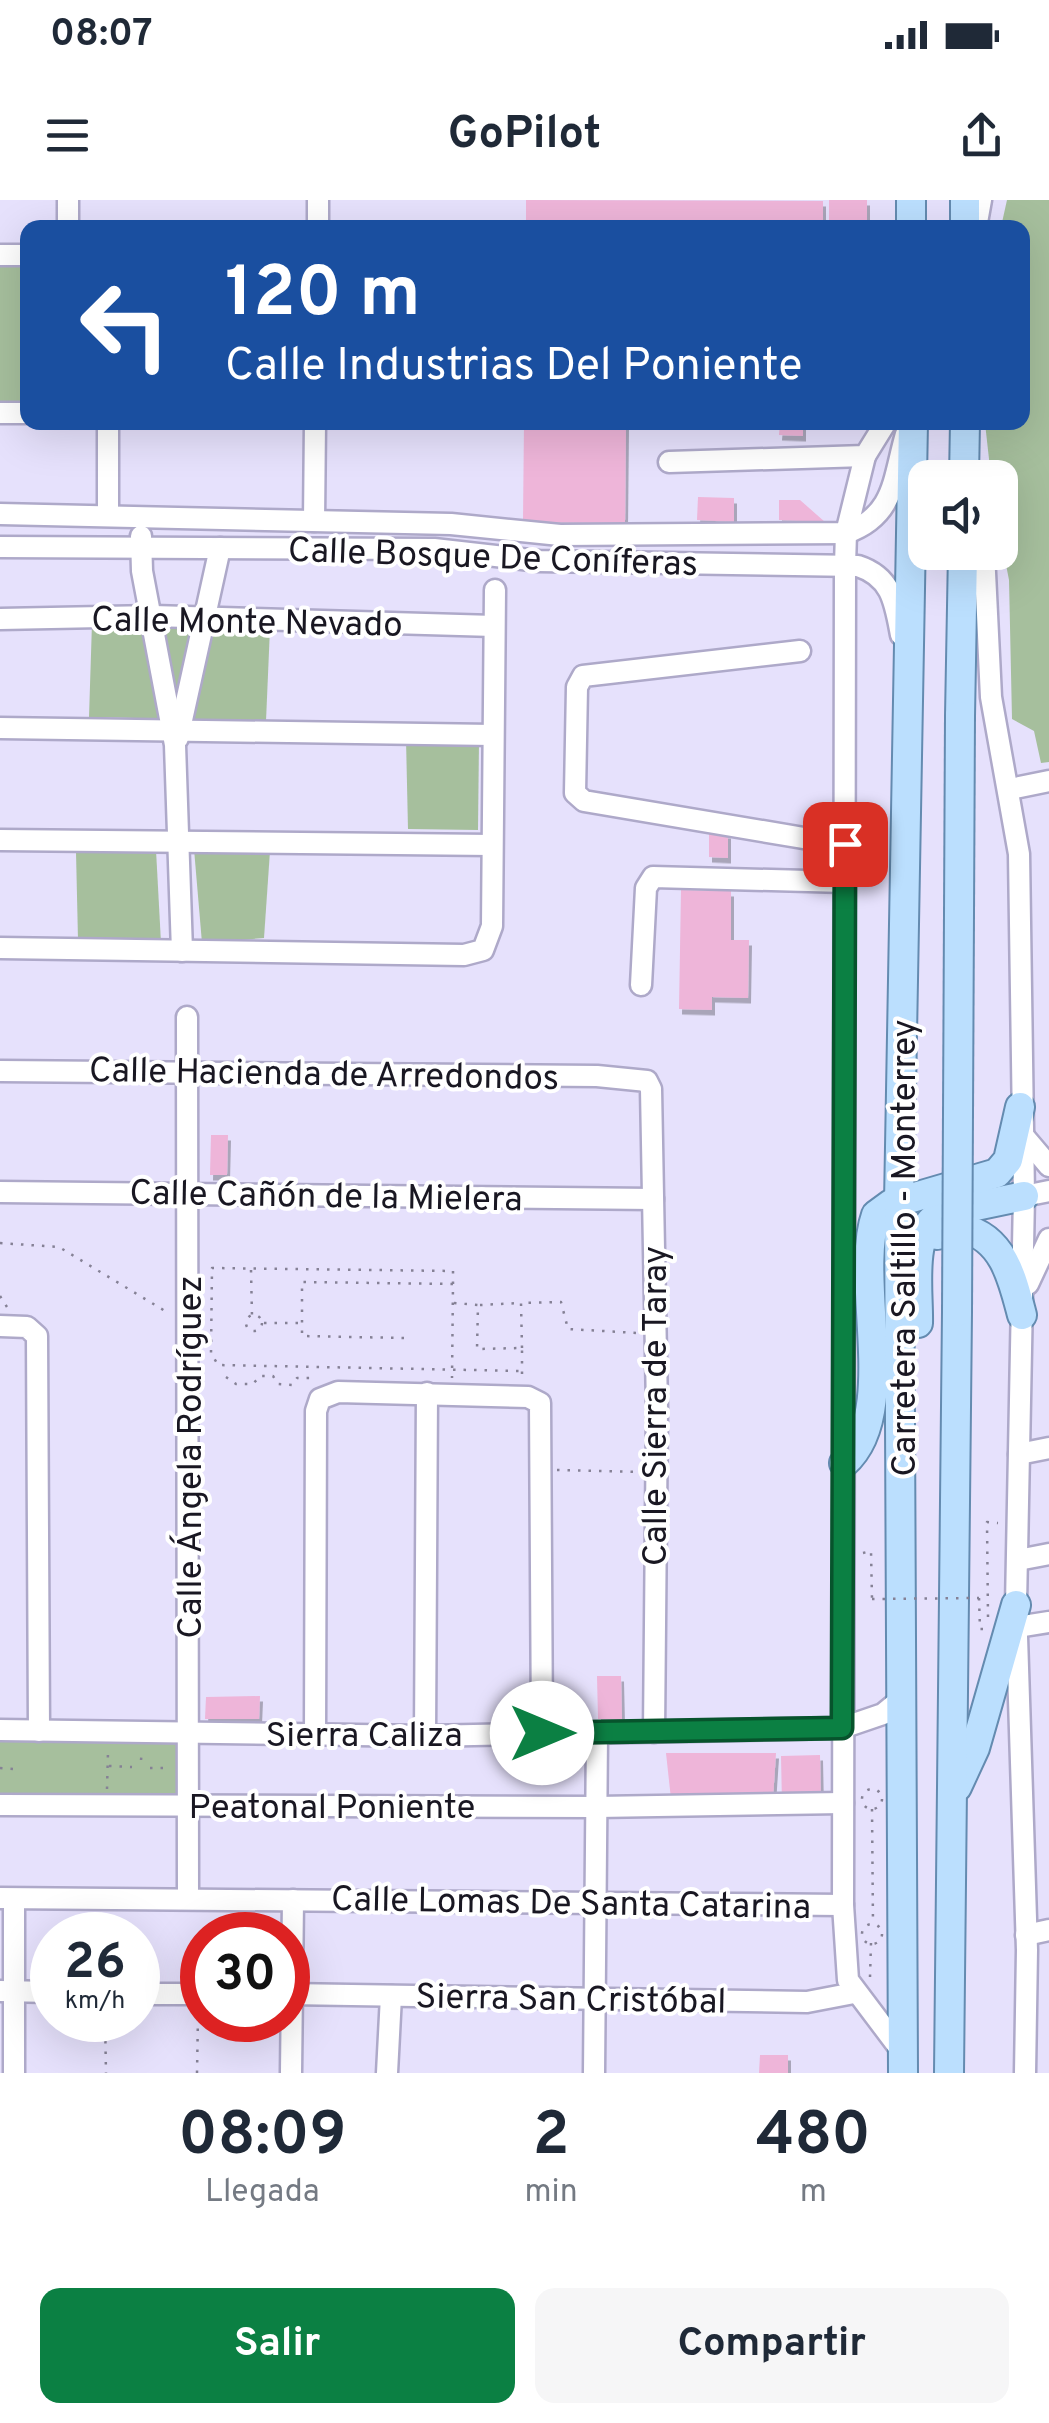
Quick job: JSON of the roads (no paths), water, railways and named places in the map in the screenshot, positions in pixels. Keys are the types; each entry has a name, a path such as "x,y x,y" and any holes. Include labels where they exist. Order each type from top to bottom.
{"main road":[{"name":"Carretera Saltillo - Monterrey","path":"902,2063 899,1202 911,672 911,430"},
{"path":"965,430 965,460"},
{"name":"Carretera Saltillo - Monterrey","path":"949,2073 963,570"},
{"path":"844,1463 859,1447 868,1412 874,1219 884,1206 997,1173 1008,1160 1021,1120"},
{"path":"903,1504 910,1491 914,1454 923,1232 936,1215 1036,1193"},
{"path":"920,1258 940,1233 954,1228 972,1230 1004,1261 1022,1315"},
{"path":"952,1798 975,1748 1017,1616"}],"street":[{"path":"108,430 108,515"},
{"path":"314,521 316,430"},
{"path":"881,430 865,456 846,533 845,565 843,1905 846,1972 902,2063"},
{"path":"846,533 869,525 883,510 908,430"},
{"path":"668,462 865,456"},
{"name":"Calle Bosque De Coníferas","path":"0,514 451,524 560,535 846,533"},
{"path":"140,516 141,548 176,735 182,951"},
{"name":"Calle Bosque De Coníferas","path":"0,547 434,550 539,561 845,565 878,572 886,582 911,672"},
{"path":"176,735 220,548"},
{"path":"985,570 991,697 1019,854 1021,1120 1036,1193 1022,1315 1019,1454 1017,1616 1026,1935 1025,2073"},
{"path":"0,948 464,956 484,950 492,926 496,590"},
{"name":"Calle Monte Nevado","path":"0,619 153,616 494,626"},
{"path":"800,651 584,676 577,687 574,793 584,802 845,844"},
{"path":"0,728 176,735 493,735"},
{"path":"1010,789 1049,782"},
{"path":"0,840 492,845"},
{"path":"640,985 646,888 654,877 845,882"},
{"name":"Calle Ángela Rodríguez","path":"186,1017 188,1897"},
{"name":"Calle Hacienda de Arredondos","path":"0,1071 597,1076 646,1081"},
{"name":"Calle Sierra de Taray","path":"646,1081 651,1090 656,1335 654,1732"},
{"path":"1021,1120 1049,1166"},
{"name":"Calle Cañón de la Mielera","path":"0,1192 652,1199"},
{"path":"1022,1315 1029,1276 1049,1239"},
{"path":"0,1326 27,1327 36,1333 39,1730"},
{"path":"315,1735 316,1411 320,1399 338,1392 531,1400 540,1470 542,1733"},
{"path":"425,1736 428,1393"},
{"path":"1019,1454 1049,1448"},
{"path":"1018,1560 1049,1554"},
{"path":"1017,1616 1049,1622"},
{"name":"Sierra Caliza","path":"0,1730 425,1736 842,1728 882,1714 900,1700"},
{"path":"594,2073 597,1734"},
{"name":"Peatonal Poniente","path":"0,1806 597,1807 843,1803"},
{"path":"7,1898 14,2073"},
{"name":"Calle Lomas De Santa Catarina","path":"7,1898 843,1905"},
{"path":"293,1900 293,1912"},
{"path":"1025,1909 1049,1904"},
{"path":"1026,1935 1049,1930"},
{"name":"Sierra San Cristóbal","path":"310,1994 861,2001"},
{"path":"388,2073 390,1996"},
{"path":"291,2042 291,2073"}]}
